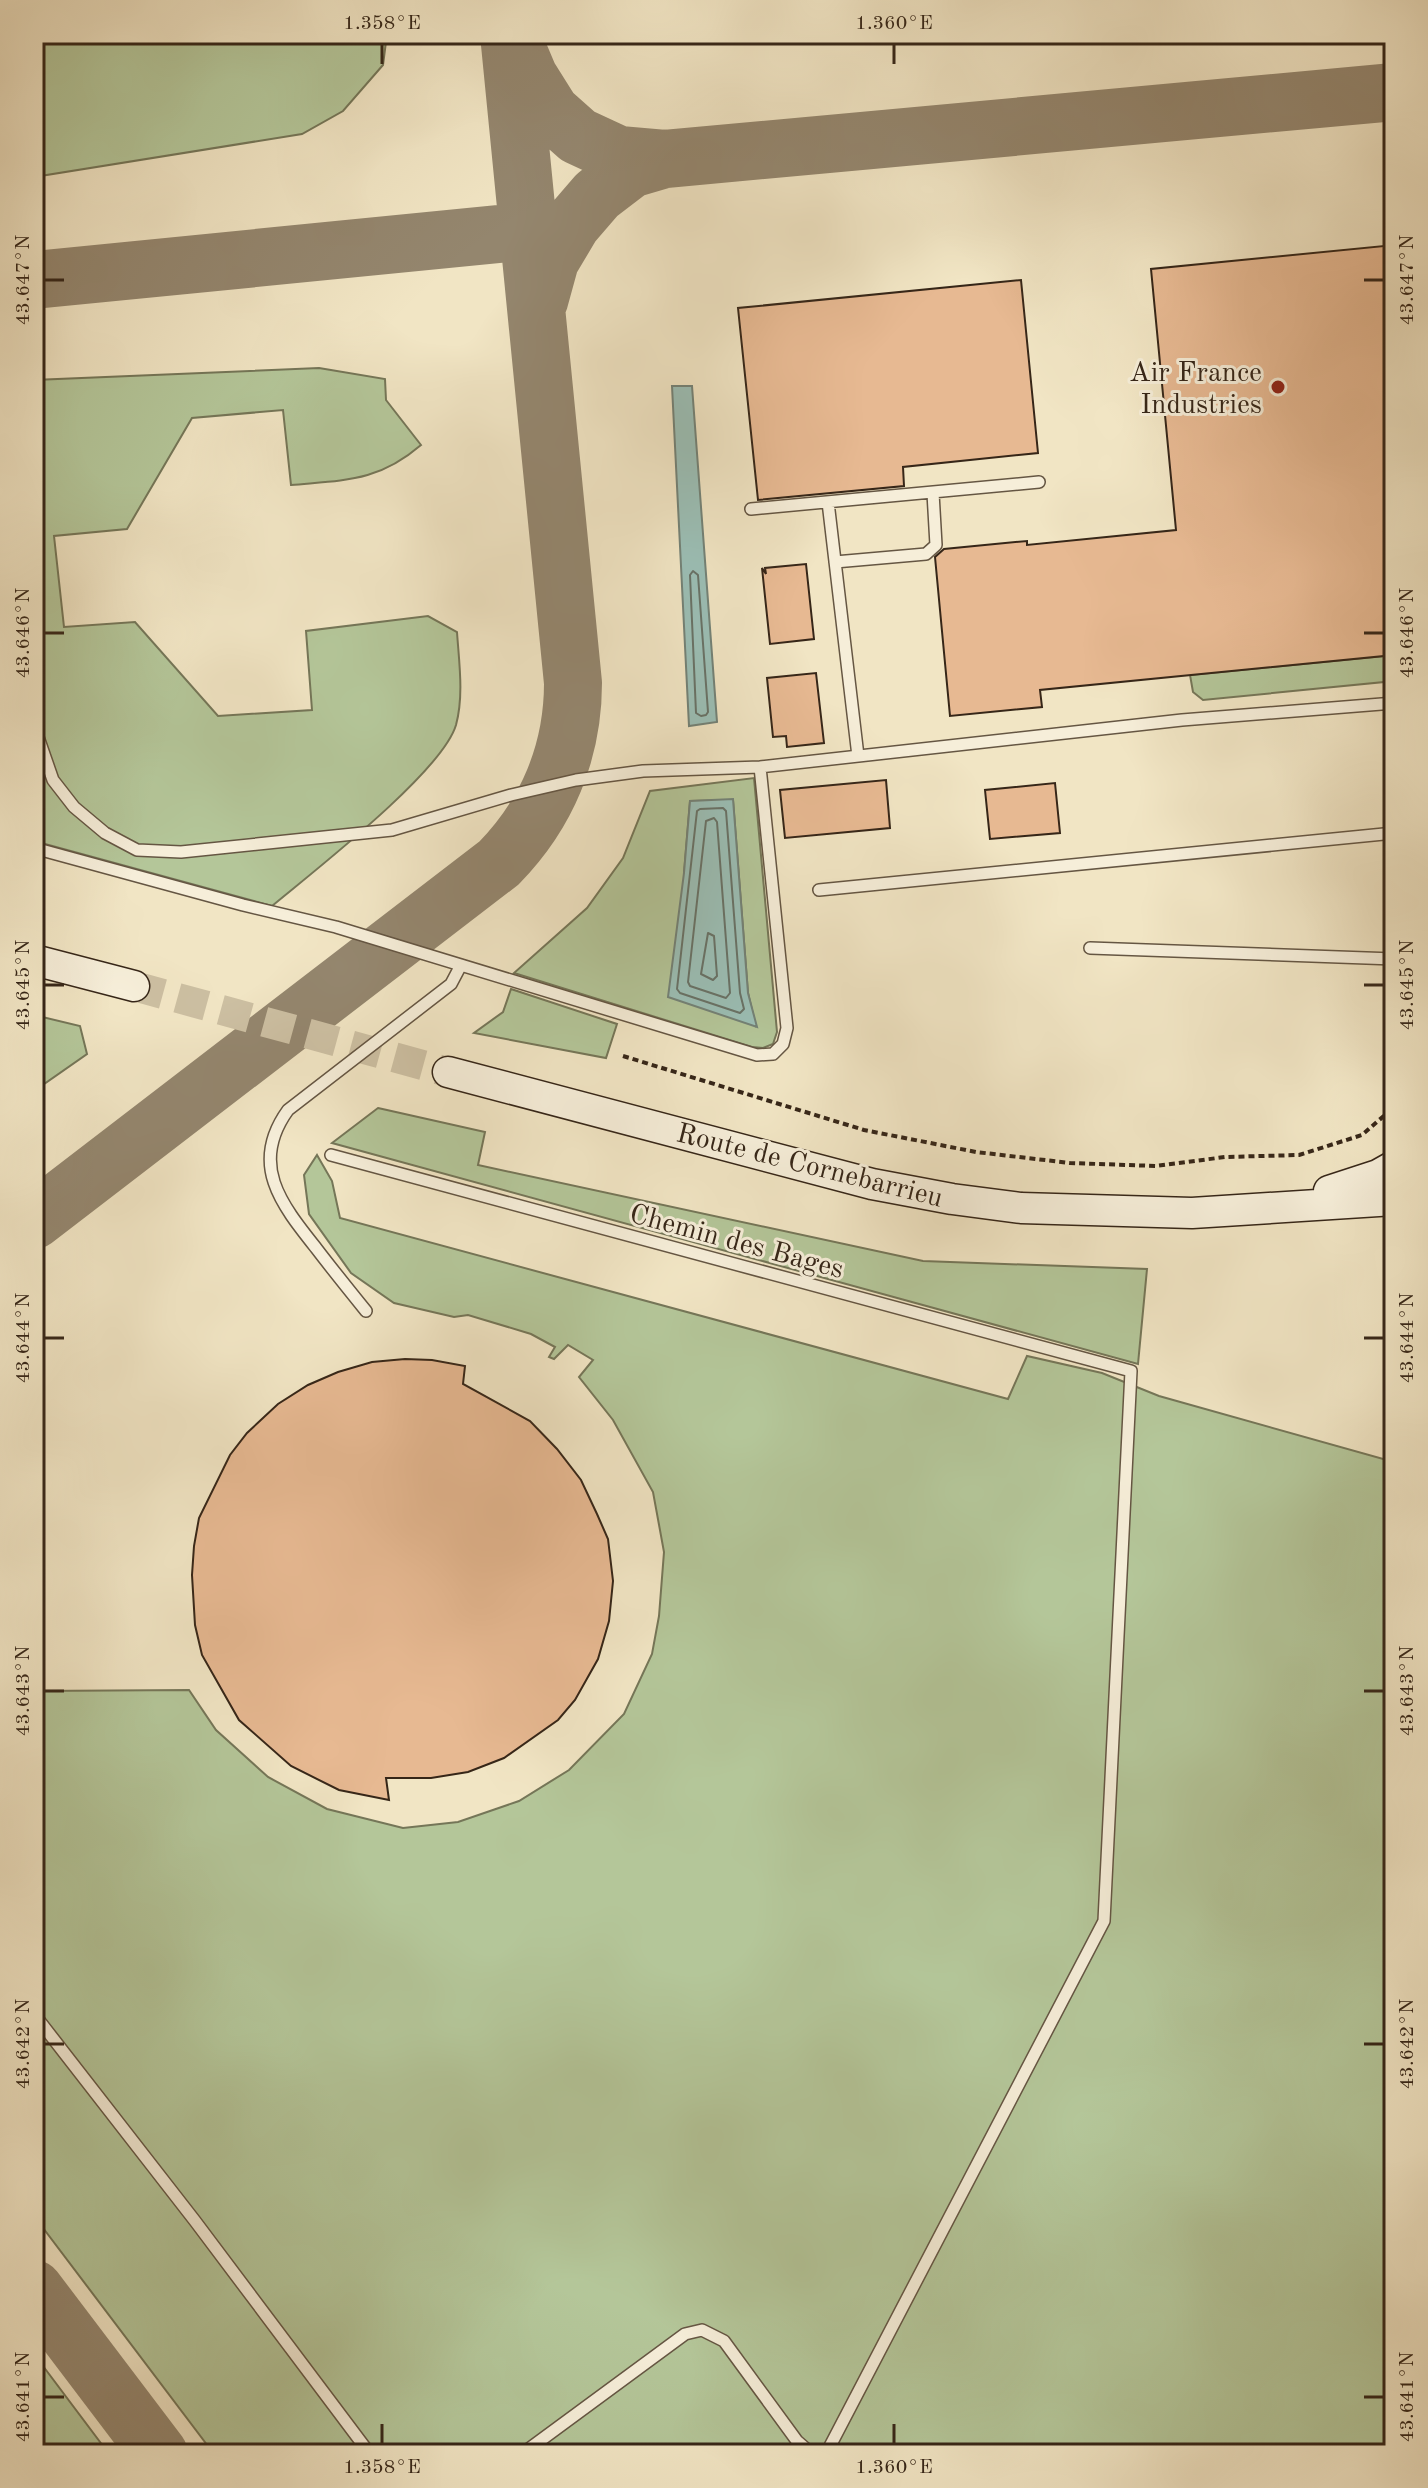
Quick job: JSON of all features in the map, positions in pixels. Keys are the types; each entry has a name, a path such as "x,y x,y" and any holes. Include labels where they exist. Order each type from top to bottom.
{"main road":[{"path":"34,960 134,986"},
{"name":"Route de Cornebarrieu","path":"448,1072 872,1184 952,1199 1021,1208 1192,1213 1394,1200"},
{"name":"Route de Cornebarrieu","path":"1275,1206 1378,1175 1394,1166"}],"lane":[{"path":"751,509 1039,482"},
{"path":"835,562 926,554 933,550 936,545 933,493"},
{"path":"828,502 858,756"},
{"path":"34,699 38,737 53,780 74,807 105,833 137,850 181,852 392,830 511,795 576,780 643,771 760,767 1182,720 1394,703"},
{"path":"34,848 336,927 757,1055 773,1054 783,1044 787,1028 760,767"},
{"path":"819,890 1394,833"},
{"path":"1090,948 1394,959"},
{"path":"366,1311 283,1207 273,1181 270,1153 275,1128 288,1110 451,984 461,965"},
{"name":"Chemin des Bages","path":"331,1155 1131,1371 1104,1921 828,2450 812,2454 797,2441 724,2341 702,2330 685,2334 522,2454"},
{"path":"34,2014 370,2454"}],"path":[{"path":"623,1056 864,1130 987,1154 1084,1164 1156,1166 1225,1157 1299,1155 1362,1135 1394,1107"}],"green space":[{"path":"34,34 387,34 383,65 343,111 302,134 34,177"},
{"path":"319,368 385,379 386,400 421,445 375,473 345,480 291,485 283,410 192,418 127,529 54,536 64,627 135,622 218,716 312,710 306,631 428,616 457,632 460,702 456,725 446,745 403,794 272,906 34,841 34,380"},
{"path":"1394,655 1394,681 1203,700 1193,692 1190,675"},
{"path":"754,778 777,1032 773,1044 763,1048 752,1047 514,973 587,908 623,858 650,791","holes":["733,800 748,993 756,1027 684,873 690,801"]},
{"path":"511,989 617,1024 606,1058 474,1033 503,1012"},
{"path":"34,1015 80,1026 87,1054 34,1091"},
{"path":"378,1108 485,1132 478,1165 923,1261 1147,1269 1138,1364 332,1143"},
{"path":"317,1155 332,1181 340,1218 1008,1399 1027,1356 1102,1373 1159,1396 1394,1462 1394,2454 214,2454 34,2216 34,1691 189,1690 216,1730 268,1777 327,1809 403,1828 458,1822 519,1801 569,1770 624,1714 652,1654 659,1616 664,1552 653,1492 613,1420 579,1377 593,1360 568,1345 554,1359 549,1357 555,1347 531,1334 468,1315 454,1317 394,1303 351,1273 309,1214 304,1175"},
{"path":"34,2354 109,2454 34,2454"}],"water":[{"path":"672,386 692,386 717,722 689,726"},
{"path":"733,799 748,993 757,1027 668,997 690,801"}],"building":[{"name":"Air France Industries","path":"1394,245 1394,531 1384,532 1394,655 1040,690 1042,707 950,716 935,557 944,549 1027,541 1027,545 1176,530 1151,269"},
{"path":"1021,280 1038,453 903,467 904,486 758,500 738,308"},
{"path":"806,564 814,639 770,644 762,568 766,574 765,568"},
{"path":"816,673 824,743 787,747 786,736 773,737 767,678"},
{"path":"886,780 890,828 785,838 780,790"},
{"path":"1055,783 1060,833 990,839 985,790"},
{"path":"405,1359 465,1366 463,1384 530,1421 557,1449 581,1480 608,1539 613,1581 609,1621 598,1659 575,1700 558,1720 504,1758 468,1772 431,1778 386,1778 389,1800 339,1790 291,1766 239,1720 202,1655 195,1625 192,1575 199,1518 230,1455 247,1433 278,1404 308,1385 372,1362"}],"taxiway":[{"path":"34,1220 499,863 531,824 554,780 568,733 573,683 509,34"},
{"path":"518,51 529,77 551,112 578,136 619,155 665,159 1394,92"},
{"path":"539,301 550,261 572,224 597,195 631,169 665,159"},
{"path":"34,280 529,231"},
{"path":"34,2289 159,2454"}],"tunnel":[{"path":"134,986 448,1072"}],"place":[{"name":"Air France Industries","path":"1278,387"}]}
